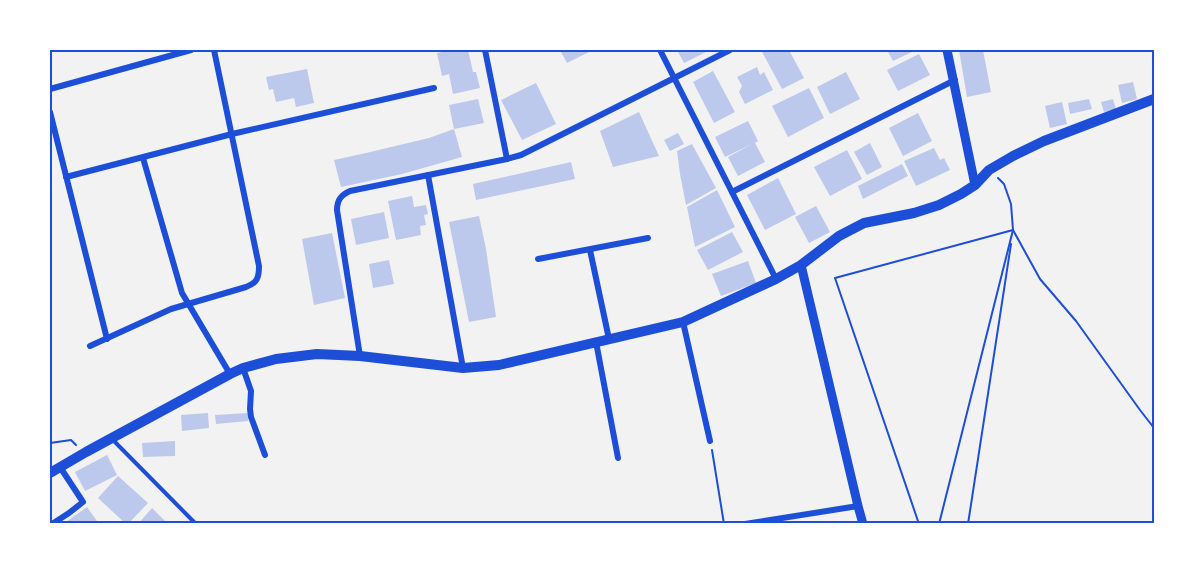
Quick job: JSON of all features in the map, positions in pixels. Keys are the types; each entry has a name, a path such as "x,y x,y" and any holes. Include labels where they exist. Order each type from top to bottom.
{"main road":[{"path":"50,473 230,374 276,359 317,354 360,356 463,368 499,364 683,322 776,279 801,265 839,236 864,224 939,206 975,185 989,170 1013,156 1044,141 1155,99"}],"street":[{"path":"50,89 191,50"},
{"path":"90,346 171,309 253,285 257,281 259,266 214,50"},
{"path":"485,50 507,159"},
{"path":"660,50 776,279"},
{"path":"360,356 337,210 339,198 343,194 507,159 533,149 730,50"},
{"path":"947,50 975,185"},
{"path":"732,192 955,80"},
{"path":"66,177 232,134 434,88"},
{"path":"50,112 107,339"},
{"path":"143,158 187,304 230,374"},
{"path":"428,175 463,368"},
{"path":"538,259 648,238"},
{"path":"590,250 609,339"},
{"path":"801,265 864,524"},
{"path":"683,322 710,441"},
{"path":"596,342 618,458"},
{"path":"243,368 251,391 251,417 265,455"},
{"path":"52,524 83,502 60,467"},
{"path":"746,524 858,506"}],"lane":[{"path":"112,439 196,524"}],"path":[{"path":"968,524 1013,230 1011,204 1004,184 989,170"},
{"path":"1013,230 1040,279 1076,321 1155,428"},
{"path":"919,524 835,278 1013,230"},
{"path":"939,524 1013,230"},
{"path":"50,443 71,440 86,452"},
{"path":"710,441 724,524"}],"building":[{"path":"468,50 473,72 476,72 480,88 453,94 449,74 442,76 437,53"},
{"path":"560,50 593,50 567,63"},
{"path":"677,50 710,50 684,63"},
{"path":"761,50 789,50 804,78 782,89"},
{"path":"887,50 916,50 893,61"},
{"path":"959,50 983,50 991,92 967,97"},
{"path":"919,54 930,75 898,91 887,70"},
{"path":"757,67 760,75 764,72 773,90 745,104 739,92 742,86 737,77"},
{"path":"307,69 314,103 296,107 294,98 276,102 273,89 269,90 266,77"},
{"path":"713,71 735,112 714,123 693,82"},
{"path":"846,72 860,99 830,114 817,87"},
{"path":"1133,82 1137,99 1122,103 1118,85"},
{"path":"536,83 556,124 522,140 501,100"},
{"path":"809,88 824,118 788,137 772,106"},
{"path":"478,99 484,123 454,129 449,105"},
{"path":"1089,99 1092,109 1070,114 1068,103"},
{"path":"1113,99 1116,109 1104,112 1101,102"},
{"path":"1062,102 1067,124 1050,128 1045,106"},
{"path":"639,112 659,156 613,167 600,131"},
{"path":"918,113 932,141 903,156 889,128"},
{"path":"748,121 758,141 755,143 765,162 738,176 728,157 752,144 725,157 715,137"},
{"path":"454,129 462,157 402,174 341,187 334,160 429,138"},
{"path":"678,133 684,144 670,151 664,140"},
{"path":"870,143 882,167 867,175 854,152"},
{"path":"692,144 716,188 686,205 677,151"},
{"path":"934,148 940,160 944,158 950,170 916,186 904,161"},
{"path":"847,150 862,179 830,196 814,167"},
{"path":"571,162 575,179 476,200 473,184"},
{"path":"902,164 908,176 863,199 858,186"},
{"path":"778,178 796,214 765,230 747,195"},
{"path":"717,190 735,227 695,247 687,207"},
{"path":"412,196 414,207 426,205 428,214 424,215 426,225 420,226 421,235 396,240 388,201"},
{"path":"816,206 830,232 809,243 795,217"},
{"path":"384,212 389,238 356,245 351,219"},
{"path":"479,216 496,317 469,322 449,222"},
{"path":"732,232 743,252 708,270 697,250"},
{"path":"332,233 345,298 314,305 302,239"},
{"path":"389,260 394,284 373,288 369,264"},
{"path":"748,261 756,283 721,296 712,274"},
{"path":"208,413 209,428 182,431 181,415"},
{"path":"248,413 248,421 216,424 215,415"},
{"path":"175,441 175,456 143,457 142,443"},
{"path":"107,455 117,475 85,491 75,472"},
{"path":"118,476 148,503 128,524 98,498"},
{"path":"87,507 99,524 63,524"},
{"path":"152,508 168,524 138,524"}]}
